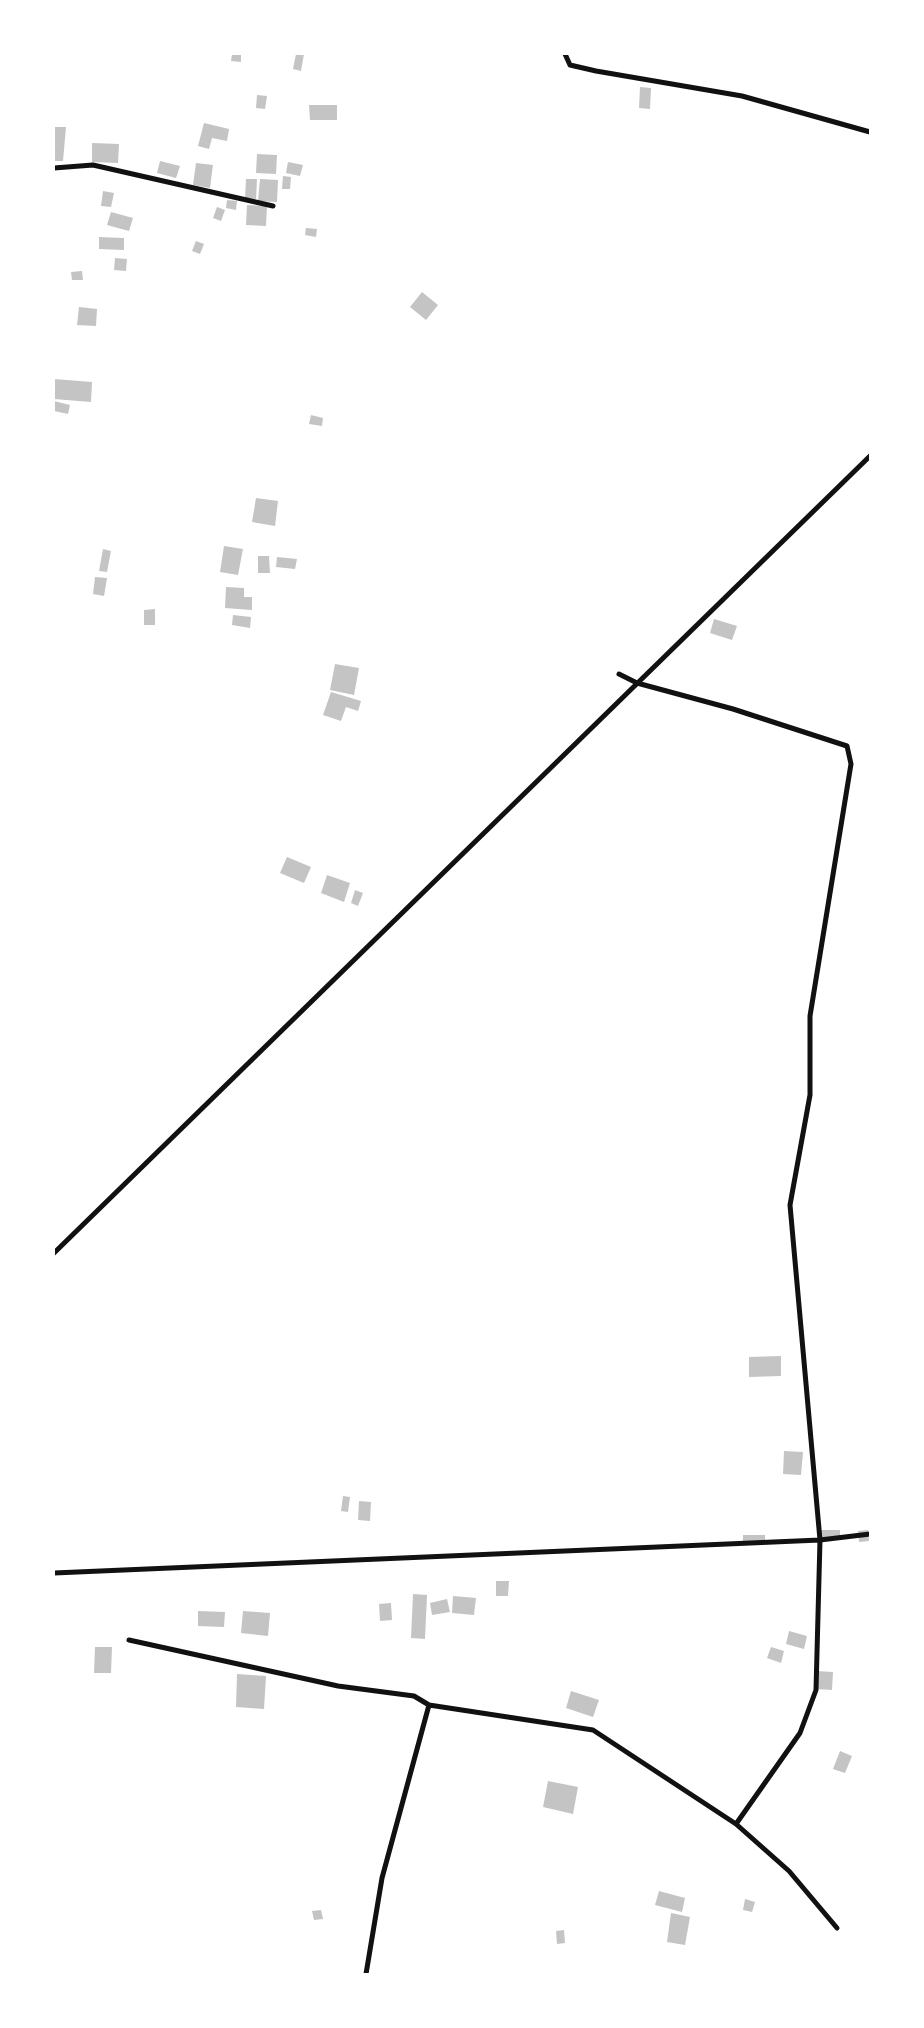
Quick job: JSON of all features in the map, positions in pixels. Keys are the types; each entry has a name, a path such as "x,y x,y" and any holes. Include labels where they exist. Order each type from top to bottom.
{"street":[{"path":"564,54 570,65 742,96 870,132"},
{"path":"54,168 93,165 273,206"},
{"path":"54,1253 870,456"},
{"path":"618,674 637,683 733,709 848,746 851,764 810,1016 810,1095 790,1205 820,1540 816,1690 800,1733 736,1824"},
{"path":"54,1573 820,1540 870,1534"},
{"path":"129,1640 338,1686 414,1696 429,1705 593,1730 736,1824 789,1871 837,1928"},
{"path":"366,1974 382,1878 429,1705"}],"building":[{"path":"232,54 241,54 241,62 231,61"},
{"path":"296,54 304,54 301,71 293,69"},
{"path":"640,87 651,88 650,109 639,108"},
{"path":"257,95 267,96 265,109 256,108"},
{"path":"309,105 337,105 337,120 310,120"},
{"path":"204,123 229,129 227,141 212,138 209,149 198,146"},
{"path":"55,127 66,127 63,161 54,161"},
{"path":"92,143 119,144 118,163 92,162"},
{"path":"257,154 277,155 276,174 256,173"},
{"path":"160,161 180,166 176,178 157,173"},
{"path":"288,162 303,165 300,176 286,173"},
{"path":"196,163 213,165 210,188 193,185"},
{"path":"283,176 291,177 290,189 282,189"},
{"path":"246,179 257,179 256,199 245,198"},
{"path":"260,179 278,180 277,202 258,201"},
{"path":"103,191 114,193 111,207 101,206"},
{"path":"227,200 237,201 236,210 226,208"},
{"path":"247,205 267,206 266,226 246,225"},
{"path":"217,207 225,210 221,221 213,218"},
{"path":"111,212 133,218 129,231 107,225"},
{"path":"306,228 317,229 316,237 305,235"},
{"path":"99,237 124,238 124,250 99,249"},
{"path":"196,241 204,244 200,254 192,251"},
{"path":"115,258 127,259 126,271 114,270"},
{"path":"82,271 83,280 72,280 71,272"},
{"path":"422,292 438,305 426,320 410,307"},
{"path":"79,307 97,309 96,326 77,325"},
{"path":"54,379 92,382 91,402 54,399"},
{"path":"54,401 70,405 68,414 54,411"},
{"path":"311,415 323,418 322,426 309,424"},
{"path":"256,498 278,501 275,526 252,522"},
{"path":"224,546 243,549 238,575 220,572"},
{"path":"103,549 111,551 107,572 99,571"},
{"path":"258,556 269,556 270,573 258,573"},
{"path":"277,557 297,559 295,569 276,567"},
{"path":"95,577 107,578 104,596 93,594"},
{"path":"226,587 244,588 244,597 252,597 252,610 225,608"},
{"path":"155,609 155,625 144,625 144,610"},
{"path":"233,615 251,617 250,628 232,625"},
{"path":"714,619 737,626 732,640 710,633"},
{"path":"335,664 359,668 354,695 330,690"},
{"path":"331,692 361,701 358,711 346,707 341,721 323,715"},
{"path":"287,857 311,867 304,883 280,873"},
{"path":"327,875 350,883 344,902 321,893"},
{"path":"355,890 363,893 358,906 351,903"},
{"path":"781,1356 781,1376 749,1377 749,1357"},
{"path":"784,1451 803,1452 801,1475 783,1474"},
{"path":"343,1496 350,1497 348,1512 341,1511"},
{"path":"359,1501 371,1502 370,1521 358,1520"},
{"path":"821,1530 840,1530 840,1540 820,1540"},
{"path":"868,1530 869,1541 859,1542 858,1531"},
{"path":"743,1535 765,1535 765,1543 743,1543"},
{"path":"496,1581 509,1581 508,1596 496,1596"},
{"path":"413,1594 427,1595 425,1639 411,1638"},
{"path":"453,1596 476,1598 474,1615 452,1613"},
{"path":"447,1599 450,1612 432,1615 430,1603"},
{"path":"391,1603 392,1620 380,1621 379,1604"},
{"path":"198,1611 225,1612 224,1627 198,1626"},
{"path":"243,1611 270,1613 268,1636 241,1633"},
{"path":"789,1631 807,1636 804,1649 786,1644"},
{"path":"95,1647 112,1647 111,1673 94,1673"},
{"path":"771,1647 784,1651 781,1663 767,1658"},
{"path":"817,1671 833,1672 832,1690 816,1689"},
{"path":"237,1674 266,1676 264,1709 236,1707"},
{"path":"571,1691 599,1700 593,1717 566,1708"},
{"path":"840,1751 852,1756 845,1773 833,1769"},
{"path":"548,1781 578,1787 573,1814 543,1807"},
{"path":"659,1891 685,1898 682,1912 655,1905"},
{"path":"745,1899 755,1902 752,1912 743,1910"},
{"path":"321,1910 323,1919 314,1920 312,1911"},
{"path":"671,1913 690,1917 685,1945 667,1942"},
{"path":"564,1930 565,1943 557,1944 556,1931"}]}
